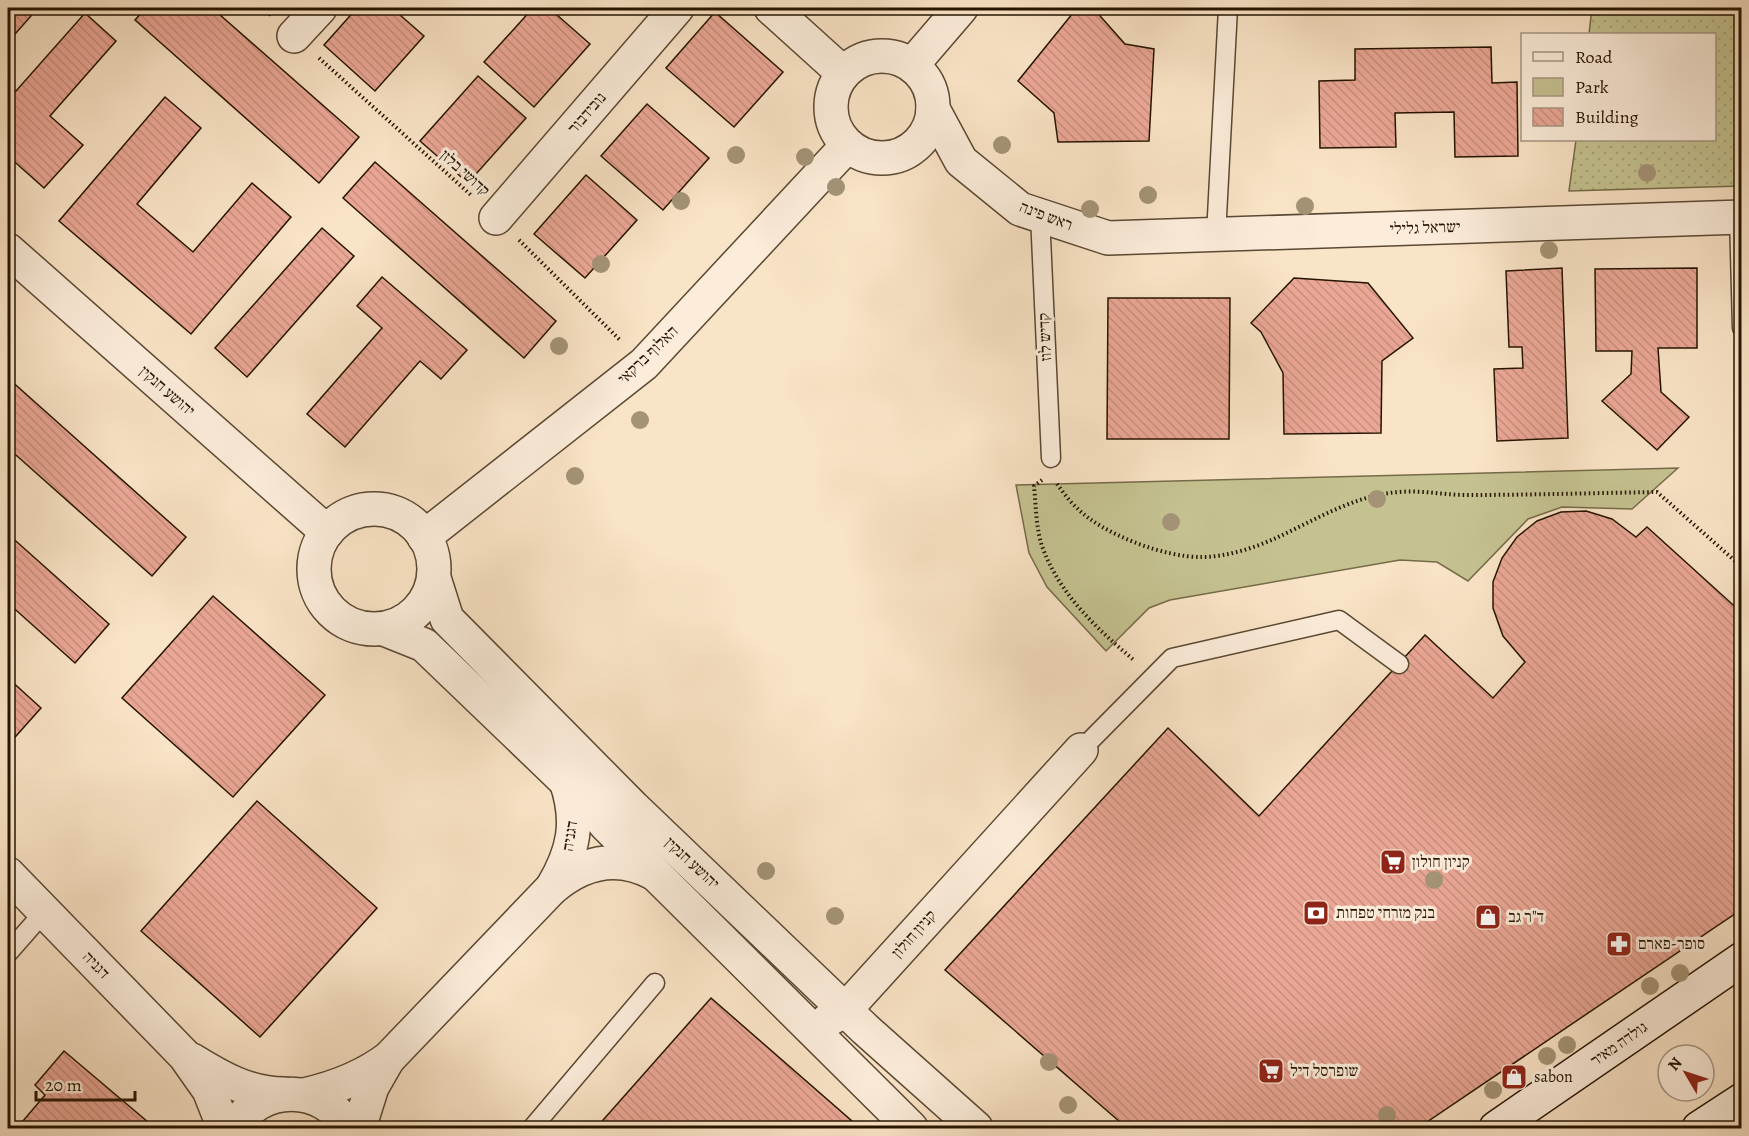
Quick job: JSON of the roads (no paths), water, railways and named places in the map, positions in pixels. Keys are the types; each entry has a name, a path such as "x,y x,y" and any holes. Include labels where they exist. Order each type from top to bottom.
{"street":[{"path":"294,36 320,8"},
{"name":"נובידבור","path":"496,218 677,8"},
{"path":"771,8 843,73"},
{"path":"912,65 961,8"},
{"path":"897,157 920,142 929,126 933,109 930,91 922,75 912,65 895,57 877,56 860,61 843,73 834,88 830,106 832,124 847,146 861,155 879,159 897,157 962,161"},
{"name":"ראש פינה","path":"933,109 962,161 1020,208 1108,238"},
{"name":"האלוף ברקאי","path":"424,537 644,364 847,146"},
{"name":"ישראל גלילי","path":"1108,238 1740,217"},
{"name":"יהושע חנקין","path":"8,250 327,532"},
{"path":"371,509 392,512 411,521 424,537 433,557 434,578 427,598 404,621 384,629 363,629 344,622 328,609 318,591 314,571 317,550 327,532 351,514 371,509"},
{"name":"יהושע חנקין","path":"434,578 447,619 633,807 845,1009 976,1128"},
{"name":"יהושע חנקין","path":"384,629 424,645 566,781 654,874 911,1128"},
{"name":"קניון חולון","path":"798,1017 820,1025 845,1009 1081,750"},
{"name":"דגניה","path":"551,889 563,868 573,836 572,800 566,781"},
{"name":"דגניה","path":"359,1128 372,1087 389,1058 551,889 574,871 586,866 609,862 632,864 643,867 654,874"},
{"name":"דגניה","path":"8,874 185,1056 209,1090 224,1128"},
{"name":"גולדה מאיר","path":"1496,1128 1742,959"},
{"name":"דגניה","path":"185,1056 242,1087 262,1093 294,1094 340,1085 357,1078 389,1058"},
{"path":"235,1128 249,1110 265,1099 294,1094 313,1097 331,1108 348,1128"},
{"path":"1699,1128 1742,1100"}],"lane":[{"path":"1216,235 1228,8"},
{"name":"קדיש לוז","path":"1040,215 1050,466"},
{"path":"1740,217 1742,328"},
{"path":"1081,750 1172,658 1339,620 1399,663"},
{"path":"8,953 45,912"},
{"path":"532,1128 655,983"}],"place":[{"name":"קניון חולון","path":"1393,862"},
{"name":"בנק מזרחי טפחות","path":"1316,913"},
{"name":"ד\"ר גב","path":"1488,917"},
{"name":"סופר-פארם","path":"1619,944"},
{"name":"שופרסל דיל","path":"1271,1071"},
{"name":"sabon","path":"1514,1077"}]}
